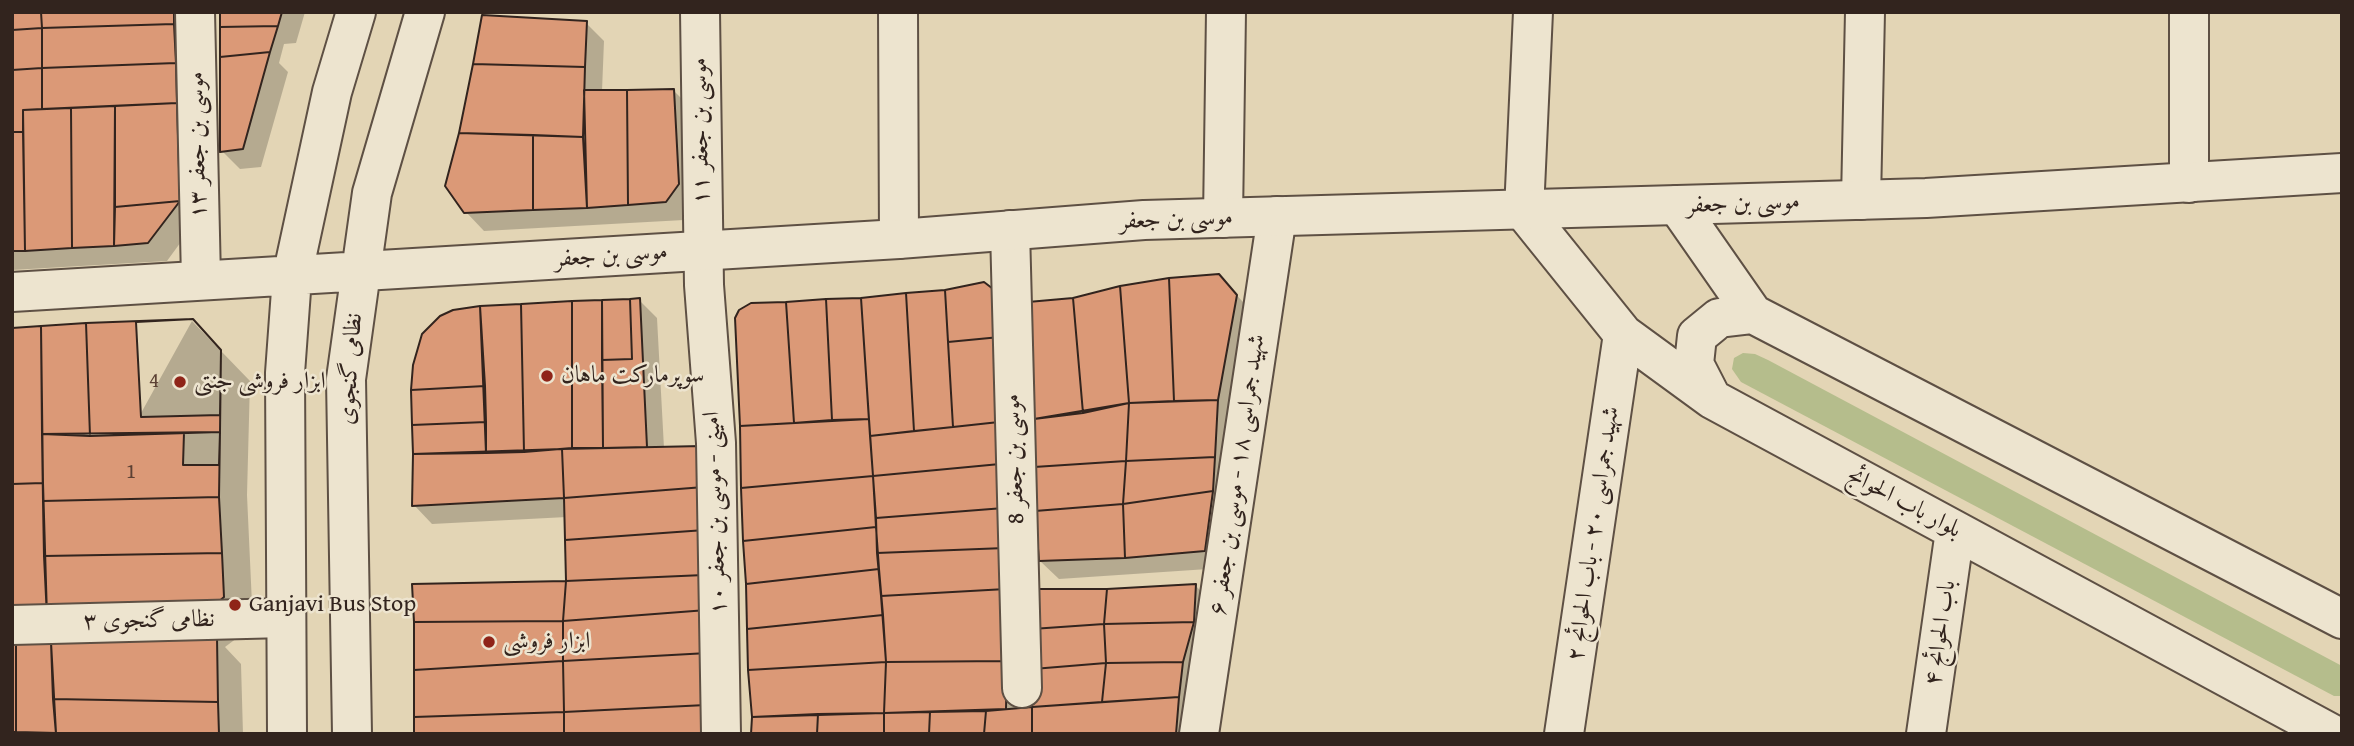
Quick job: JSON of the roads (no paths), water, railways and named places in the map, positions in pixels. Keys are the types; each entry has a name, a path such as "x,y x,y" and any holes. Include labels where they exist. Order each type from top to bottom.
{"street":[{"name":"موسی بن جعفر ۱۳","path":"195,12 201,279"},
{"path":"287,734 285,373 292,277 332,92 356,12"},
{"name":"نظامی گنجوی","path":"352,734 346,379 372,193 425,12"},
{"name":"موسی بن جعفر ۱۱","path":"701,12 703,250"},
{"path":"898,12 899,239"},
{"path":"1223,218 1226,12"},
{"path":"1524,211 1532,12"},
{"path":"1861,200 1866,12"},
{"path":"2189,12 2189,183"},
{"name":"موسی بن جعفر","path":"12,292 201,279 292,277 1223,218 1861,200 2342,173"},
{"path":"1677,205 1753,314 2342,619"},
{"name":"بلوار باب الحوائج","path":"1524,211 1623,334 1712,399 1955,531 2272,718 2334,732"},
{"name":"شهید جمراسی ۱۸ - موسی بن جعفر ۶","path":"1199,734 1277,216"},
{"name":"موسی بن جعفر 8","path":"1010,230 1022,688"},
{"name":"امینی - موسی بن جعفر ۱۰","path":"703,250 716,443 721,734"},
{"path":"1712,399 1694,364 1697,337 1719,318 1753,314"},
{"name":"شهید جمراسی ۲۰ - باب الحوائج ۲","path":"1564,734 1623,334"},
{"name":"باب الحوائج ۴","path":"1926,734 1955,531"},
{"name":"نظامی گنجوی ۳","path":"12,625 285,618"}],"place":[{"name":"سوپرمارکت ماهان","path":"547,376"},
{"name":"ابزار فروشی جنتی","path":"180,382"},
{"name":"Ganjavi Bus Stop","path":"235,605"},
{"name":"ابزار فروشی","path":"489,642"}]}
